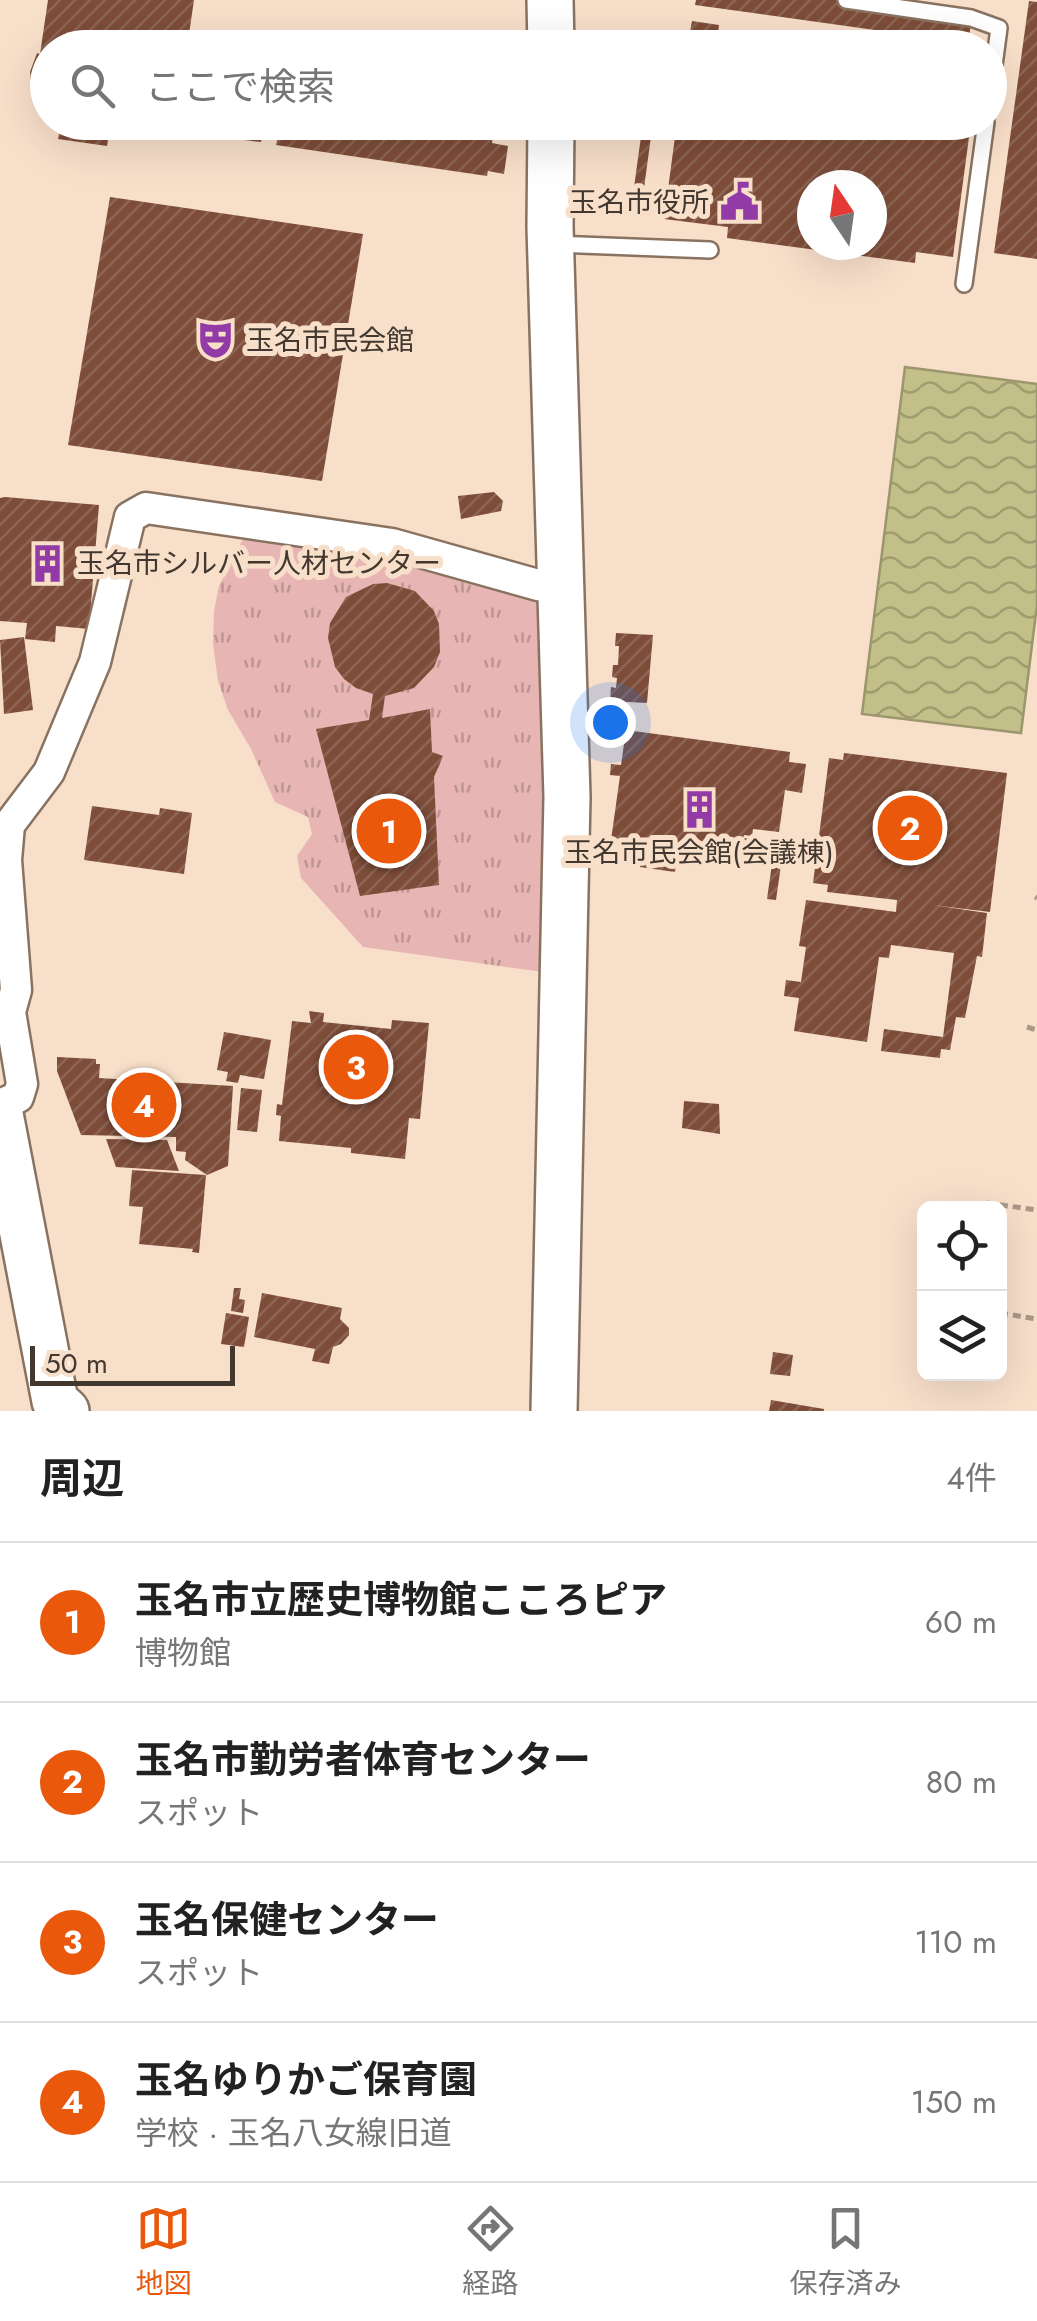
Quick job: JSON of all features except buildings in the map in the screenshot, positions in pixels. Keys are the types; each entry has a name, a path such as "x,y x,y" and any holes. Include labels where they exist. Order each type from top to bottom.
{"street":[{"path":"550,0 551,30"},
{"path":"551,140 567,797 554,1411"},
{"path":"0,1105 18,1097 22,1084 10,1012 16,990 6,860 9,825 49,772 95,662 130,517 146,508 392,544 538,585 562,588"},
{"path":"0,1114 13,1244 59,1408"}],"lane":[{"path":"846,0 971,18 999,30"},
{"path":"964,284 984,140"},
{"path":"551,244 710,250"}],"path":[{"path":"1026,1027 1037,1030"},
{"path":"1007,1206 1037,1210"},
{"path":"1007,1314 1037,1319"}],"green space":[{"path":"247,531 388,549 550,594 543,972 363,947 301,878 297,856 312,834 308,817 275,802 228,710 218,681 214,611 219,586"}],"water":[{"path":"905,367 1037,384 1037,605 1021,733 862,714"}],"place":[{"name":"玉名市役所","path":"739,202"},
{"name":"玉名市民会館","path":"216,340"},
{"name":"玉名市シルバー人材センター","path":"47,563"},
{"name":"玉名市民会館(会議棟)","path":"699,809"},
{"name":"玉名市勤労者体育センター","path":"910,828"},
{"name":"玉名市立歴史博物館こころピア","path":"389,831"},
{"name":"玉名保健センター","path":"356,1067"},
{"name":"玉名ゆりかご保育園","path":"144,1105"}]}
